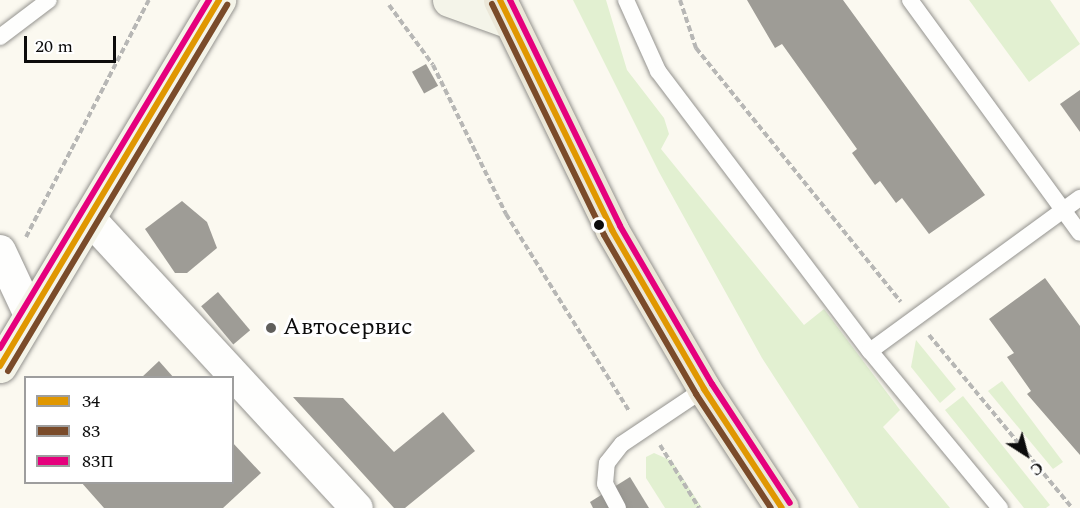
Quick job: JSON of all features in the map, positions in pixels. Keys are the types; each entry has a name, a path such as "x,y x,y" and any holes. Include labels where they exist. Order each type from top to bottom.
{"main road":[{"path":"505,11 612,231 704,389 782,508"}],"street":[{"path":"449,0 505,11"},
{"path":"0,366 222,1"},
{"path":"88,218 357,508"},
{"path":"5,262 30,315"}],"lane":[{"path":"0,37 50,0"},
{"path":"626,0 658,72 870,351 1000,508"},
{"path":"910,0 1080,233"},
{"path":"870,351 1080,198"},
{"path":"618,508 604,484 607,463 641,429 704,389"}],"path":[{"path":"5,262 149,0"},
{"path":"680,0 696,48 1072,508"},
{"path":"388,5 433,65 506,214 597,368 641,429 661,446 699,508"}],"green space":[{"path":"573,0 606,0 627,70 664,118 669,134 661,149 804,325 824,309 900,410 883,427 950,508 859,508 762,358 659,172"},
{"path":"969,0 1050,0 1080,44 1029,82"},
{"path":"916,340 956,389 940,403 911,367"},
{"path":"1002,381 1063,462 1053,469 988,391"},
{"path":"963,396 1050,505 1046,508 1024,508 945,410"},
{"path":"654,453 672,461 702,508 665,508 646,478 646,457"}],"building":[{"path":"747,0 843,0 985,195 929,234 902,198 896,203 880,181 875,185 852,153 857,149 782,44 775,48"},
{"path":"426,64 438,86 424,94 412,72"},
{"path":"1080,90 1080,132 1060,104"},
{"path":"182,201 207,222 217,248 187,273 175,273 145,229"},
{"path":"1045,278 1080,326 1080,455 1027,394 1031,391 1007,357 1014,353 989,319"},
{"path":"218,292 250,330 233,344 201,306"},
{"path":"159,361 172,376 143,376"},
{"path":"293,397 343,398 394,452 443,412 475,451 405,508 394,508"},
{"path":"234,444 261,473 223,508 104,508 83,484 234,484"},
{"path":"630,477 649,508 593,508 590,502"}],"transit line":[{"name":"83П","path":"0,348 209,0"},
{"name":"34","path":"0,366 219,0"},
{"name":"34","path":"500,0 612,230 704,389 782,508"},
{"name":"83П","path":"510,0 620,226 712,384 790,503"},
{"name":"83","path":"492,4 604,235 696,394 771,508"},
{"name":"83","path":"8,371 227,5"}],"place":[{"name":"Автосервис","path":"271,328"}]}
